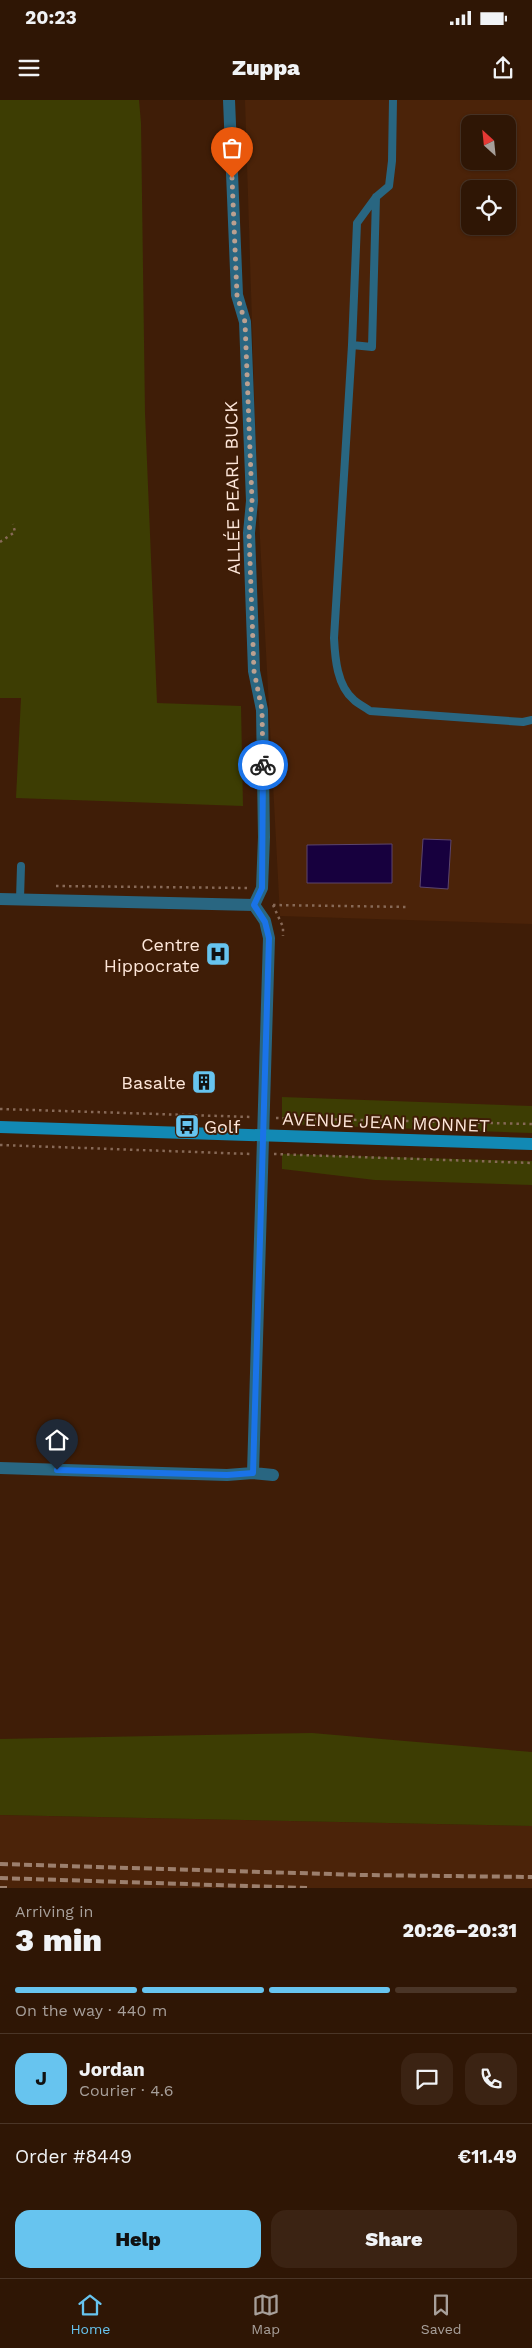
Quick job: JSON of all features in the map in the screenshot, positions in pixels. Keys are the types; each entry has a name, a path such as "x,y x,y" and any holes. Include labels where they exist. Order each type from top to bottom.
{"street":[{"name":"ALLÉE PEARL BUCK","path":"229,100 237,295 245,322 252,501 249,533 254,671 262,710 264,837 262,888 254,905"},
{"path":"0,898 254,905 265,922 269,938 253,1473"},
{"name":"AVENUE JEAN MONNET","path":"0,1127 532,1144"},
{"path":"0,1468 273,1475"}],"lane":[{"path":"393,100 392,161 389,186 376,197 357,223 352,345 334,638 335,664 343,684 352,699 370,711 522,722 532,720"},
{"path":"352,345 372,347 376,197"},
{"path":"20,899 21,866"}],"path":[{"path":"0,542 15,532 13,524"},
{"path":"50,886 262,888"},
{"path":"254,905 409,907"},
{"path":"269,938 283,939 283,926 273,905"}],"shaded area":[{"path":"0,100 139,100 141,123 145,413 157,703 241,706 243,806 16,798 21,698 0,698"},
{"path":"245,100 532,100 532,924 280,916 257,482"},
{"path":"423,839 451,840 448,889 420,887"},
{"path":"392,844 392,883 307,883 307,845"},
{"path":"282,1097 532,1106 532,1133 282,1124"},
{"path":"282,1154 532,1161 532,1185 375,1180 282,1169"},
{"path":"312,1733 532,1752 532,1826 0,1815 0,1739"},
{"path":"0,1815 532,1826 532,1888 0,1888"}],"railway":[{"path":"0,1864 362,1875 532,1877"},
{"path":"0,1878 307,1888"},
{"path":"0,1888 7,1888"}],"way so far":[{"path":"232,178 237,295 245,322 252,501 249,533 254,671 262,710 263,765"}],"place":[{"name":"Centre Hippocrate","path":"218,954"},
{"name":"Basalte","path":"204,1082"},
{"name":"Golf","path":"187,1126"}],"route":[{"path":"57,1470 227,1475 253,1473 269,938 265,922 254,905 262,888 264,837 263,765"}]}
